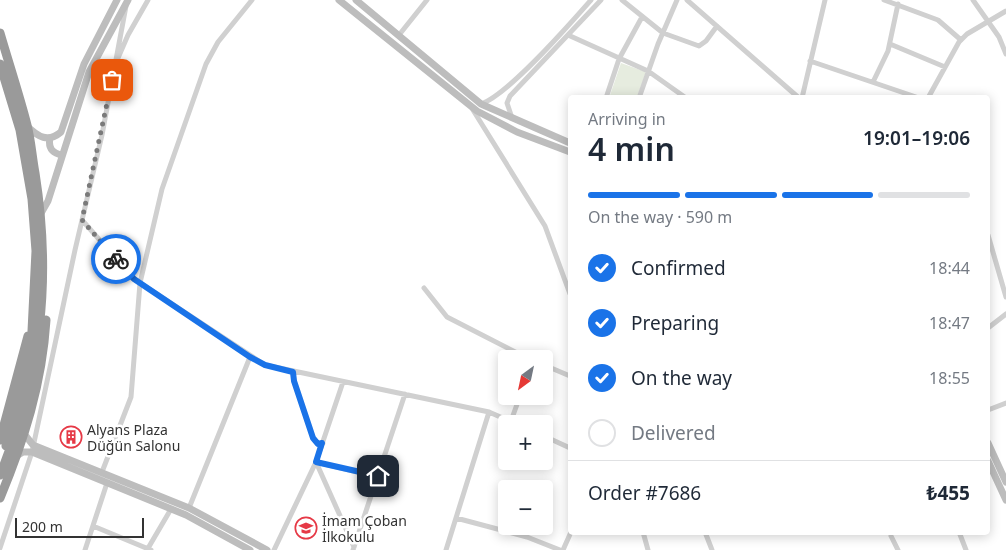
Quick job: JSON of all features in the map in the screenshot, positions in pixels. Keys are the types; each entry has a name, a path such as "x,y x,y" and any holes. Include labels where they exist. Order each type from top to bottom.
{"highway":[{"path":"0,33 27,126 44,254 42,300 33,370 15,438 0,475"},
{"path":"0,64 20,130 32,199 36,250 31,351 8,442 0,459"},
{"path":"0,498 25,435 42,367 47,318 42,300"},
{"path":"0,440 32,321"}],"street":[{"path":"27,126 39,136 50,138 63,129 84,64 117,0"},
{"path":"115,62 148,0"},
{"path":"102,472 131,397 140,283 162,188 206,64 218,42 252,0"},
{"path":"339,0 472,108 517,132 568,151"},
{"path":"356,0 481,104 568,143"},
{"path":"399,35 427,0"},
{"path":"481,104 495,98 591,0"},
{"path":"514,120 507,103 510,96 601,0"},
{"path":"622,0 663,33 699,46 706,41 717,26"},
{"path":"640,95 677,0"},
{"path":"687,0 798,95"},
{"path":"802,95 826,0"},
{"path":"884,0 938,20 961,40"},
{"path":"973,0 988,21 1006,54"},
{"path":"0,548 33,449 102,135 128,1"},
{"path":"40,215 48,201 95,59 128,1"},
{"path":"873,82 885,60 898,4"},
{"path":"930,95 961,40 1006,11"},
{"path":"607,95 620,59 642,16"},
{"path":"568,35 648,71 682,95"},
{"path":"890,44 945,67"},
{"path":"810,61 910,95"},
{"path":"506,87 504,93 510,96"},
{"path":"472,108 545,226 568,289"},
{"path":"50,138 50,149 54,153 62,155"},
{"path":"82,220 134,279 250,357 265,365 489,412 498,416"},
{"path":"990,242 1006,297"},
{"path":"424,288 447,317 511,350"},
{"path":"990,326 1006,314"},
{"path":"189,508 250,357"},
{"path":"553,369 568,375"},
{"path":"293,372 294,381 313,438 318,444 322,443"},
{"path":"274,550 316,462 343,382"},
{"path":"353,549 405,394"},
{"path":"990,409 1006,403"},
{"path":"446,550 489,412"},
{"path":"25,435 33,449 107,483 171,509 250,548 267,550"},
{"path":"553,440 568,447"},
{"path":"990,447 1006,482"},
{"path":"18,455 33,449 102,472 189,508 250,548"},
{"path":"316,462 378,476"},
{"path":"316,462 353,549"},
{"path":"990,466 1006,500"},
{"path":"85,550 107,483"},
{"path":"93,526 149,550 171,509"},
{"path":"456,518 527,537 561,550 568,535"},
{"path":"645,535 648,550"},
{"path":"706,535 712,550"},
{"path":"960,535 966,550"},
{"path":"892,536 898,550"}],"shaded area":[{"path":"621,63 646,72 638,95 610,95"}],"way so far":[{"path":"112,80 102,135 82,220 116,259"}],"place":[{"name":"Alyans Plaza Düğün Salonu","path":"71,437"},
{"name":"İmam Çoban İlkokulu","path":"306,528"}],"route":[{"path":"116,259 134,279 250,357 265,365 293,372 294,381 313,438 318,444 322,443 316,462 378,476"}]}
